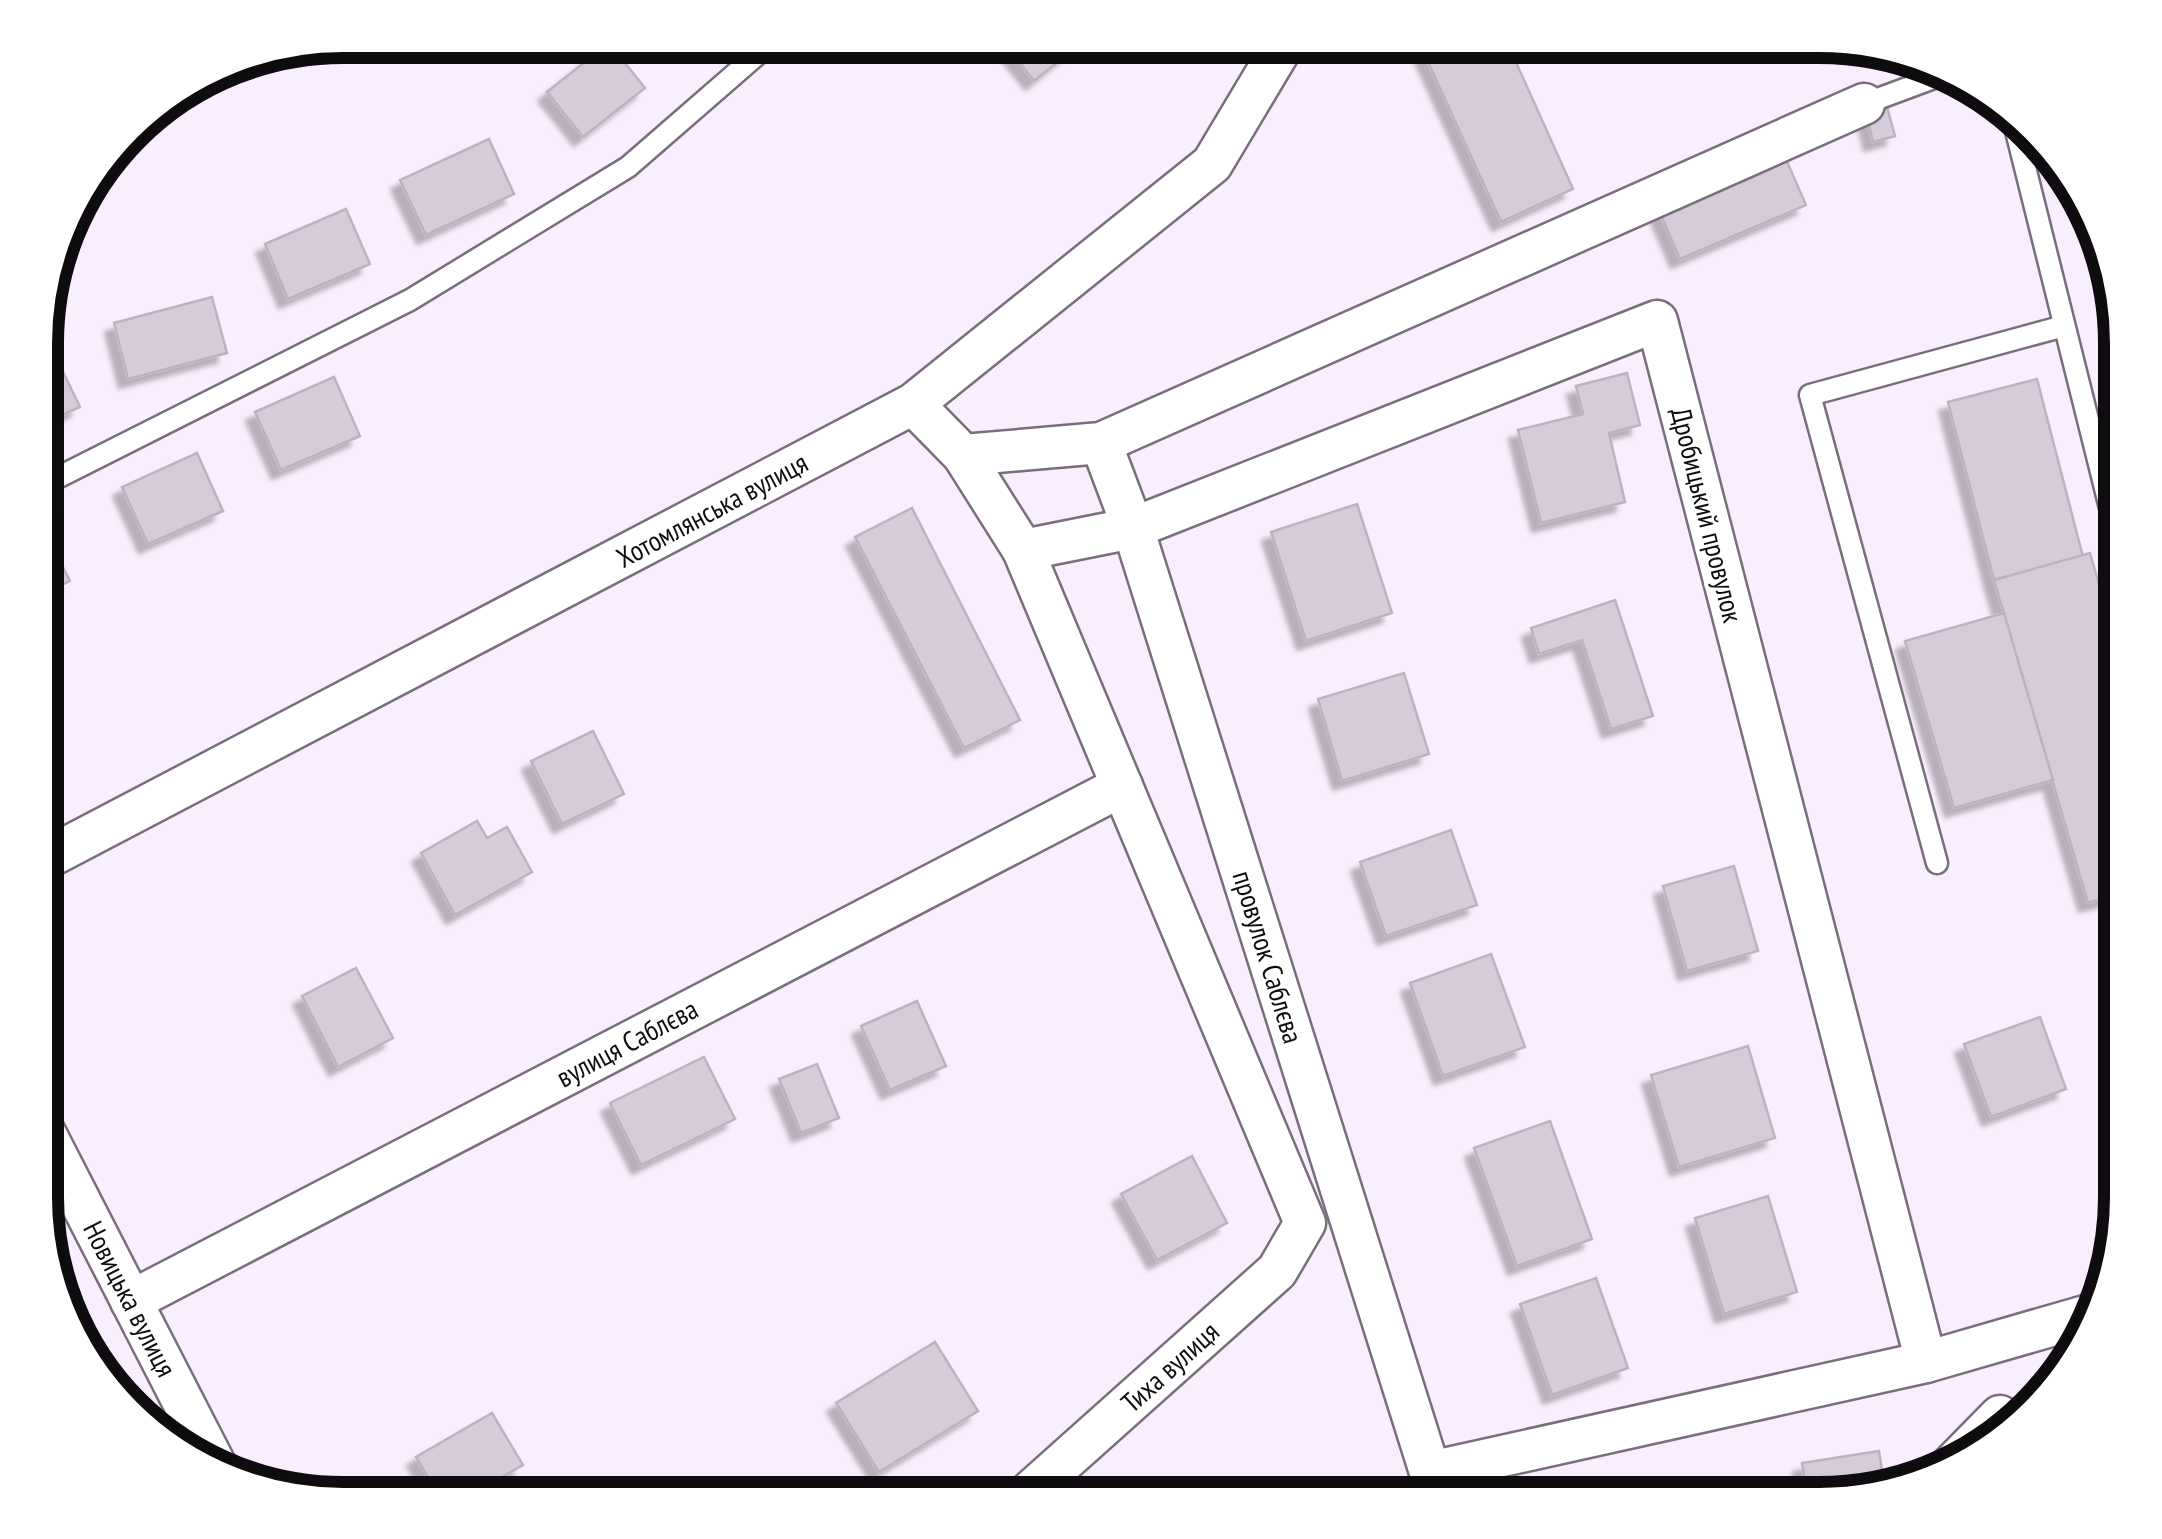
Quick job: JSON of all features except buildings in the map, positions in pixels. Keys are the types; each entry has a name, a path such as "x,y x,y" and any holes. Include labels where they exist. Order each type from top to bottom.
{"street":[{"name":"Хотомлянська вулиця","path":"58,852 914,404 1212,164 1275,58"},
{"path":"963,455 1101,443 1864,104"},
{"name":"Дробицький провулок","path":"1024,550 1133,528 1657,321 1926,1362"},
{"path":"914,404 963,455 1024,550 1122,786"},
{"name":"провулок Саблєва","path":"1101,443 1133,528 1432,1482"},
{"name":"Тиха вулиця","path":"1042,1481 1277,1271 1304,1223 1122,786"},
{"name":"вулиця Саблєва","path":"131,1301 1122,786"},
{"name":"Новицька вулиця","path":"58,1160 206,1446"},
{"name":"провулок Саблєва","path":"1446,1482 1926,1362 2077,1318"}],"lane":[{"path":"58,477 410,300 628,166 753,58"},
{"path":"1864,104 1930,79"},
{"path":"2018,139 2104,484"},
{"path":"1937,863 1810,395 2064,326"}]}
